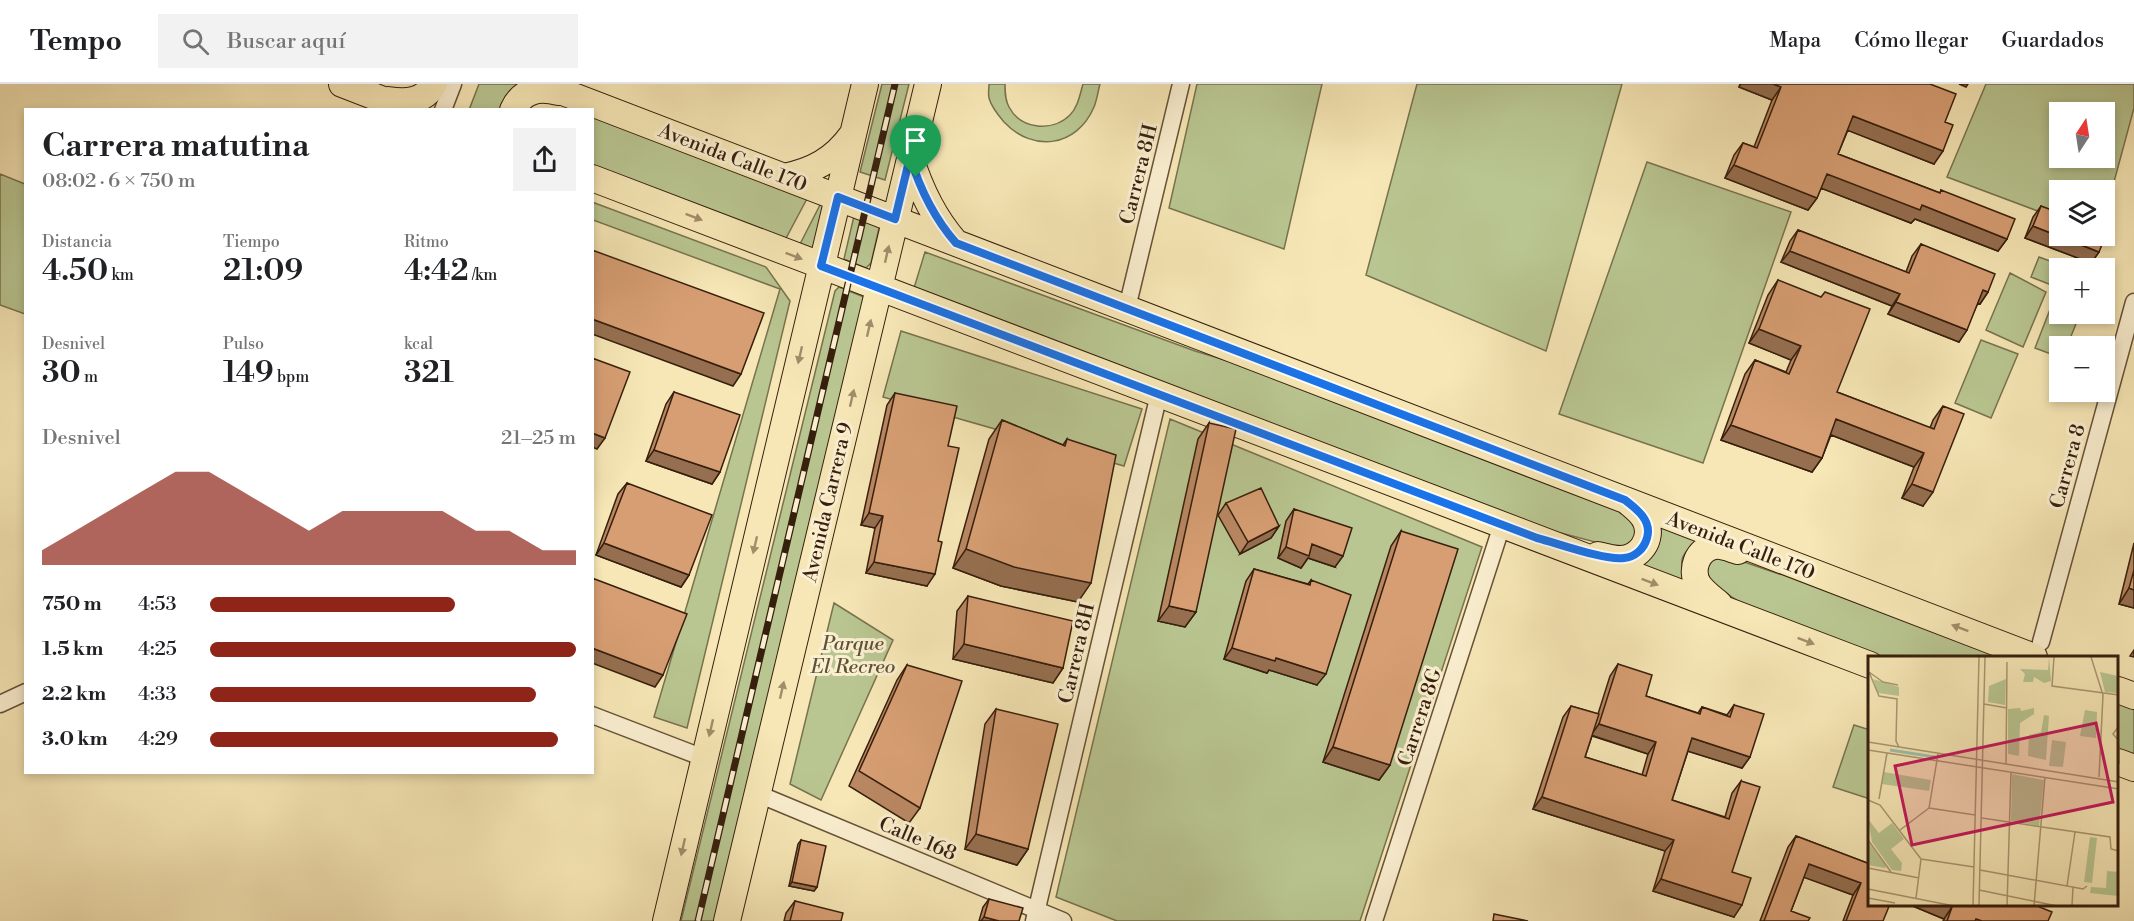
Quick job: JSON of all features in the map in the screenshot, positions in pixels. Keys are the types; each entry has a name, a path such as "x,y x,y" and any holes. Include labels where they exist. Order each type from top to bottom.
{"main road":[{"path":"342,84 404,108"},
{"path":"380,98 400,102 412,101 423,97 434,84"},
{"name":"Avenida Calle 170","path":"542,84 1805,570 2038,649"},
{"path":"666,921 865,84"},
{"name":"Avenida Carrera 9","path":"727,921 928,84"},
{"path":"514,108 520,99 537,89 567,94"},
{"path":"784,177 800,174 826,162 852,135"},
{"path":"910,157 924,197 940,224 956,243"},
{"path":"594,179 1868,665"},
{"path":"1537,538 1609,557 1622,559 1630,557 1644,546 1648,533 1647,523 1643,516 1625,500"},
{"path":"1731,613 1699,586 1695,575 1695,565 1704,551 1714,546 1727,547 1805,570"},
{"path":"2119,690 2134,696"},
{"path":"2119,762 2134,768"}],"street":[{"path":"444,108 453,84"},
{"name":"Carrera 8H","path":"1127,308 1181,84"},
{"name":"Carrera 8","path":"2038,649 2134,302"},
{"name":"Carrera 8H","path":"1035,916 1159,394"},
{"name":"Carrera 8G","path":"1374,921 1502,525"},
{"path":"0,704 24,693"},
{"path":"594,716 704,758"},
{"name":"Calle 168","path":"758,794 1035,916 1063,921"}],"green space":[{"path":"479,84 519,84 503,108 470,108"},
{"path":"882,84 909,84 885,180 860,172"},
{"path":"989,84 1005,84 1008,104 1014,115 1029,124 1046,126 1063,120 1073,112 1083,84 1100,84 1094,107 1077,131 1054,141 1041,141 1015,132 1004,122 990,101"},
{"path":"1197,84 1322,84 1284,249 1169,208"},
{"path":"1417,84 1622,84 1546,351 1366,275"},
{"path":"1986,84 2134,84 2134,108 2114,180 2049,180 2049,215 1947,177"},
{"path":"594,115 809,195 785,240 594,168"},
{"path":"1647,162 1791,212 1703,463 1559,414"},
{"path":"0,174 24,184 24,314 0,305"},
{"path":"822,201 826,202 813,251 799,246"},
{"path":"594,203 766,267 790,301 687,728 654,717 780,289 594,220"},
{"path":"854,216 879,225 871,263 866,268 844,259"},
{"path":"925,252 1195,351 1261,371 1619,510 1636,523 1642,534 1629,551 1561,533 1531,528 914,288"},
{"path":"2039,257 2049,261 2049,284 2031,277"},
{"path":"2010,273 2046,292 2023,347 1986,330"},
{"path":"839,287 864,297 717,921 681,921 835,291"},
{"path":"2049,312 2049,324 2076,324 2071,336 2049,336 2049,353 2035,348"},
{"path":"901,331 1142,409 1124,466 883,397"},
{"path":"1981,340 2018,354 1991,418 1955,403"},
{"path":"1170,419 1482,547 1360,921 1117,921 1056,897"},
{"path":"1660,521 1701,538 1684,554 1682,559 1689,586 1636,567 1650,559 1657,549"},
{"path":"1724,555 1779,574 1801,577 2012,656 1873,656 1746,606 1706,581 1708,560"},
{"name":"Parque El Recreo","path":"834,603 893,640 821,800 790,784"},
{"path":"2119,699 2134,705 2134,755 2119,749"},
{"path":"1854,725 1868,729 1868,798 1833,787"}],"building":[{"path":"1773,84 1930,84 1956,94 1945,122 1953,125 1943,151 1853,116 1838,154 2015,219 2007,239 1922,205 1920,210 1827,174 1817,198 1734,165 1743,143 1757,148 1781,87"},
{"path":"2041,206 2049,209 2049,232 2033,226"},
{"path":"1798,230 1909,273 1921,244 1995,274 1988,292 1983,290 1967,330 1896,302 1900,294 1790,251"},
{"path":"2084,246 2101,246 2099,252"},
{"path":"594,251 764,313 741,374 594,320"},
{"path":"1778,280 1821,297 1825,292 1870,309 1837,392 1934,429 1943,406 1964,414 1933,492 1912,484 1924,453 1836,419 1822,458 1731,425 1755,360 1789,374 1801,346 1759,329"},
{"path":"594,359 630,372 605,438 594,434"},
{"path":"674,392 740,415 720,472 654,450"},
{"path":"895,393 957,406 948,446 959,448 938,541 942,542 935,574 874,562 883,516 869,513"},
{"path":"1002,420 1065,446 1067,439 1116,455 1091,583 1014,567 966,549"},
{"path":"1209,423 1236,429 1196,612 1169,606"},
{"path":"627,483 712,515 689,575 604,543"},
{"path":"1261,488 1279,526 1248,542 1226,503"},
{"path":"1294,509 1352,528 1343,556 1312,544 1309,556 1286,547"},
{"path":"1401,531 1458,549 1390,765 1333,747"},
{"path":"1254,569 1310,585 1311,580 1351,595 1326,674 1276,658 1275,661 1232,648"},
{"path":"2134,570 2134,590 2129,588"},
{"path":"594,579 687,614 663,675 594,649"},
{"path":"968,596 1073,621 1063,668 964,644"},
{"path":"1618,664 1652,675 1646,696 1700,714 1702,707 1730,717 1734,705 1764,714 1750,757 1692,738 1672,800 1729,819 1741,781 1760,787 1732,872 1751,878 1742,905 1661,879 1674,840 1542,797 1571,706 1599,714 1585,757 1646,776 1656,742 1599,724"},
{"path":"907,665 962,681 920,808 859,771"},
{"path":"996,709 1058,724 1028,849 976,834"},
{"path":"1796,836 1868,863 1868,906 1889,906 1883,921 1846,921 1861,883 1809,864 1791,911 1810,918 1808,921 1764,921"},
{"path":"801,840 826,846 817,887 792,882"},
{"path":"989,899 1023,908 1019,921 999,921 984,917"},
{"path":"795,901 843,913 841,921 790,921"},
{"path":"1950,906 2037,906 2052,912 2048,921 1982,921 1976,919 1975,921 1947,921 1952,907"},
{"path":"1494,914 1528,921 1493,921"}],"railway":[{"path":"698,921 895,84"}],"route":[{"path":"910,157 916,177 935,216 956,243 1625,500 1636,508 1647,523 1647,541 1640,551 1622,559 1537,538 821,266 838,197 895,219 910,157"}]}
